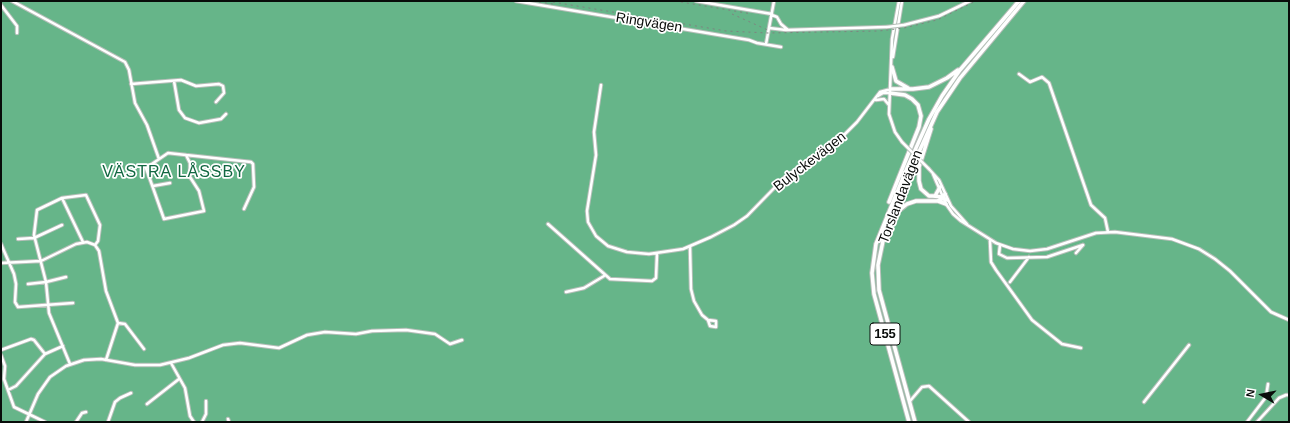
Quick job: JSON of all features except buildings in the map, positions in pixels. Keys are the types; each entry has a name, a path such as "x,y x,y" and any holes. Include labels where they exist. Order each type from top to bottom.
{"main road":[{"name":"Torslandavägen","path":"909,422 874,294 872,273 876,244 889,210 929,119 948,87 1019,1"},
{"name":"Torslandavägen","path":"914,422 879,290 878,265 883,238 889,220 930,126 948,93 1024,1"},
{"path":"891,91 913,90 929,87 947,78 971,58"},
{"path":"892,68 898,83 913,90"},
{"path":"946,199 927,195 921,189 918,179 919,167 932,127 962,75"},
{"path":"876,244 883,219 921,119 919,108 912,99 905,95 891,91"},
{"path":"933,196 938,192 940,187"},
{"path":"883,238 895,216 907,204 916,201 937,201 946,199"},
{"path":"937,201 946,199"}],"street":[{"path":"12,1 121,60 127,66 137,110 147,125 159,159"},
{"name":"Ringvägen","path":"516,1 749,40 781,47"},
{"path":"696,1 772,14 777,17 781,24 789,30"},
{"path":"766,44 774,1"},
{"path":"899,1 892,39 890,105 892,127 902,142 939,180 946,199"},
{"path":"892,68 902,1"},
{"path":"769,27 789,30 887,27 904,25 939,16 970,1"},
{"path":"1,5 17,26 16,33"},
{"path":"1019,74 1030,82 1042,77 1049,83 1090,205 1105,218 1108,232"},
{"path":"131,84 181,80 196,86 216,83 221,85 224,93 216,102"},
{"path":"174,81 179,110 185,118 199,123 221,119 226,114"},
{"name":"Bulyckevägen","path":"601,85 594,132 596,155 587,211 588,222 596,236 612,247 636,253 657,254 690,247 718,234 747,216 785,177 828,149 844,136 880,94 891,91"},
{"path":"876,99 884,99 890,105"},
{"path":"186,155 190,163 190,176 199,191 204,211 164,218 146,168 172,152 250,162 253,164 254,187 244,209"},
{"path":"933,174 946,199 958,215 972,228 1000,245 1022,251 1038,250 1096,233 1108,232 1172,239 1199,249 1230,271 1271,312 1289,320"},
{"path":"153,186 170,183"},
{"path":"70,364 52,322 48,306 46,282 34,238 37,210 62,198 83,194 87,196 100,225 98,241 95,244"},
{"path":"62,198 83,242"},
{"path":"548,224 604,276 610,279 652,281 656,278 657,254"},
{"path":"18,239 34,238 62,225"},
{"path":"990,240 991,262 1032,320 1062,344 1081,348"},
{"path":"1,263 41,261 73,245 83,242 95,244"},
{"path":"1,244 16,284 15,302 18,307 73,303"},
{"path":"95,244 99,251 106,291 118,323 106,360"},
{"path":"1000,245 999,253 1002,257 1047,257 1083,245 1076,254"},
{"path":"690,247 691,288 694,301 702,315 708,320"},
{"path":"1010,282 1029,257"},
{"path":"566,292 584,288 604,276"},
{"path":"28,284 46,282 66,277"},
{"path":"118,323 125,324 144,349"},
{"path":"26,422 38,394 46,381 55,373 70,364 84,360 106,360 136,365 171,363 214,347 232,343 282,348 300,338 320,333 356,334 372,331 406,330 435,334 450,344 462,340"},
{"path":"1,350 31,339 34,340 45,354"},
{"path":"1144,402 1189,345"},
{"path":"8,390 16,386 45,354 63,346"},
{"path":"1,355 5,366 4,379 14,406 45,422"},
{"path":"171,363 185,388 190,416 194,422"},
{"path":"147,404 179,379"},
{"path":"1247,422 1266,397 1268,384"},
{"path":"909,404 915,394 923,386 930,387 969,422"},
{"path":"906,391 910,394 915,394"},
{"path":"108,422 115,402 131,393"},
{"path":"1257,422 1278,398 1289,395"},
{"path":"202,422 206,414 206,401"},
{"path":"76,422 82,413 86,412"}],"shaded area":[{"path":"1,1 1289,1 1289,422 1,422"}],"railway":[{"path":"533,1 553,4"},
{"path":"547,1 726,31 768,33 879,31 904,28 937,20 976,1"},
{"path":"675,1 752,14"},
{"path":"732,14 770,31"}],"district":[{"name":"VÄSTRA LÅSSBY","path":"174,173"}]}
